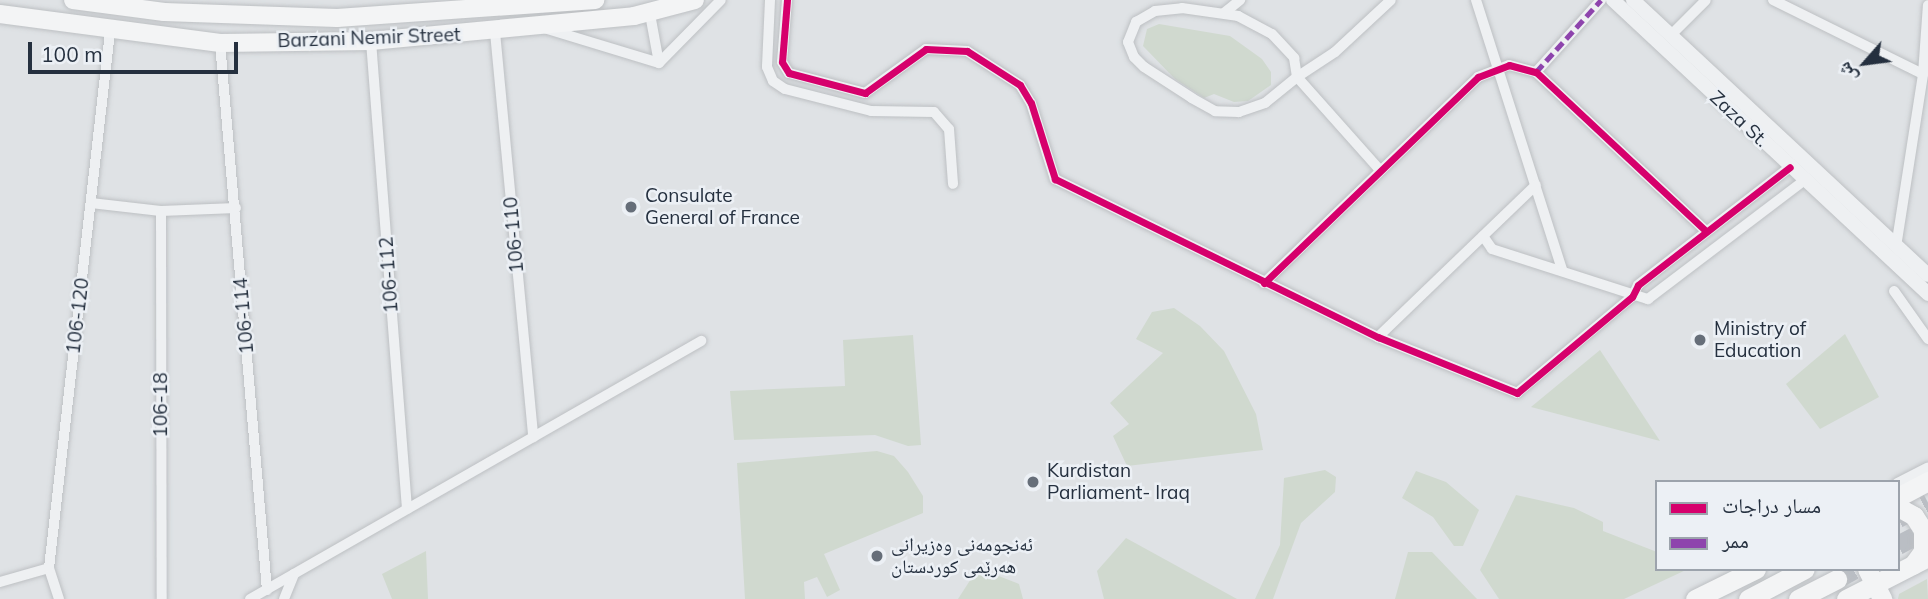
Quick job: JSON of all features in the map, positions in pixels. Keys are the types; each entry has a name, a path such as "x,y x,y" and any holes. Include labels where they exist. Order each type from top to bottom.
{"highway":[{"path":"1900,496 1928,481"},
{"path":"1900,510 1924,531 1924,546 1912,565"},
{"path":"1695,599 1752,571"},
{"path":"1748,599 1801,571"},
{"path":"1846,599 1874,581 1898,571"},
{"path":"1798,599 1837,579"}],"main road":[{"name":"Barzani Nemir Street","path":"73,0 337,18 595,0"},
{"name":"Barzani Nemir Street","path":"0,14 110,32 220,43 371,41 495,33 695,0"}],"street":[{"path":"659,63 721,0"},
{"path":"770,0 767,67 773,81 785,89 871,111 934,112 949,129 953,184"},
{"path":"787,0 782,62 789,73 865,93 926,48 967,51 1020,85 1031,103 1055,178 1378,337 1517,393 1632,297 1638,285 1790,167"},
{"path":"1224,13 1240,0"},
{"path":"1379,169 1297,77 1294,58 1272,34 1224,13 1153,5 1129,31 1133,57 1215,111 1252,109 1285,90 1297,77 1335,52 1391,0"},
{"path":"1476,0 1562,270"},
{"path":"1536,72 1601,0"},
{"name":"Zaza St.","path":"1613,0 1928,294"},
{"name":"Zaza St.","path":"1633,0 1928,275"},
{"path":"1671,35 1706,0"},
{"path":"1773,0 1923,74"},
{"path":"1896,247 1923,74 1928,6"},
{"path":"649,7 659,63"},
{"path":"541,27 659,63"},
{"name":"106-120","path":"59,599 49,568 110,32"},
{"name":"106-110","path":"495,33 534,437"},
{"name":"106-112","path":"371,41 407,509"},
{"name":"106-114","path":"220,43 267,590"},
{"path":"1264,283 1379,169 1478,77 1497,67 1524,66 1536,72 1706,231"},
{"path":"1483,236 1492,249 1621,288 1632,297 1648,299 1805,180"},
{"path":"1378,337 1536,185"},
{"path":"91,203 161,211 236,208"},
{"name":"106-18","path":"161,211 162,599"},
{"path":"1894,291 1928,339"},
{"path":"250,599 701,341"},
{"path":"1900,484 1928,470"},
{"path":"0,582 49,568"},
{"path":"284,599 294,574"}],"shaded area":[{"path":"1159,24 1230,36 1262,59 1271,72 1271,85 1248,101 1234,102 1214,94 1204,98 1175,79 1143,46 1147,29"},
{"path":"1174,308 1200,326 1224,351 1256,414 1263,450 1127,466 1113,436 1129,424 1110,403 1163,353 1136,339 1152,312"},
{"path":"1845,334 1879,397 1820,429 1786,384"},
{"path":"913,335 921,445 908,446 875,435 734,440 730,391 845,386 843,340"},
{"path":"1600,350 1660,441 1531,407"},
{"path":"877,451 894,456 908,472 923,496 923,513 824,554 840,590 827,597 817,577 804,582 805,599 745,599 737,463"},
{"path":"1325,470 1336,477 1335,492 1301,523 1273,599 1255,599 1280,545 1284,478"},
{"path":"1416,471 1446,482 1479,510 1463,546 1454,546 1433,517 1402,498"},
{"path":"1516,495 1574,508 1603,522 1603,531 1655,551 1655,571 1684,571 1624,599 1499,599 1480,570"},
{"path":"1126,538 1237,599 1104,599 1097,571"},
{"path":"426,551 428,599 392,599 382,574"},
{"path":"1408,552 1432,552 1477,599 1395,599"},
{"path":"978,568 1019,584 1023,599 958,599"},
{"path":"1927,579 1928,599 1898,599 1899,594"}],"tunnel":[{"path":"1900,517 1928,502"},
{"path":"1900,544 1928,529"},
{"path":"1837,579 1851,571"}],"marked path":[{"path":"1536,72 1601,0"}],"cycle path":[{"path":"787,0 782,62 789,73 865,93 926,49 967,51 1020,85 1031,103 1055,179 1378,337 1517,393 1632,297 1638,285 1790,167"},
{"path":"1264,283 1478,77 1509,65 1536,72 1706,231"}],"place":[{"name":"Consulate General of France","path":"631,207"},
{"name":"Ministry of Education","path":"1700,340"},
{"name":"Kurdistan Parliament- Iraq","path":"1033,482"},
{"name":"ئەنجومەنی وەزیرانی هەرێمی کوردستان","path":"877,556"}]}
